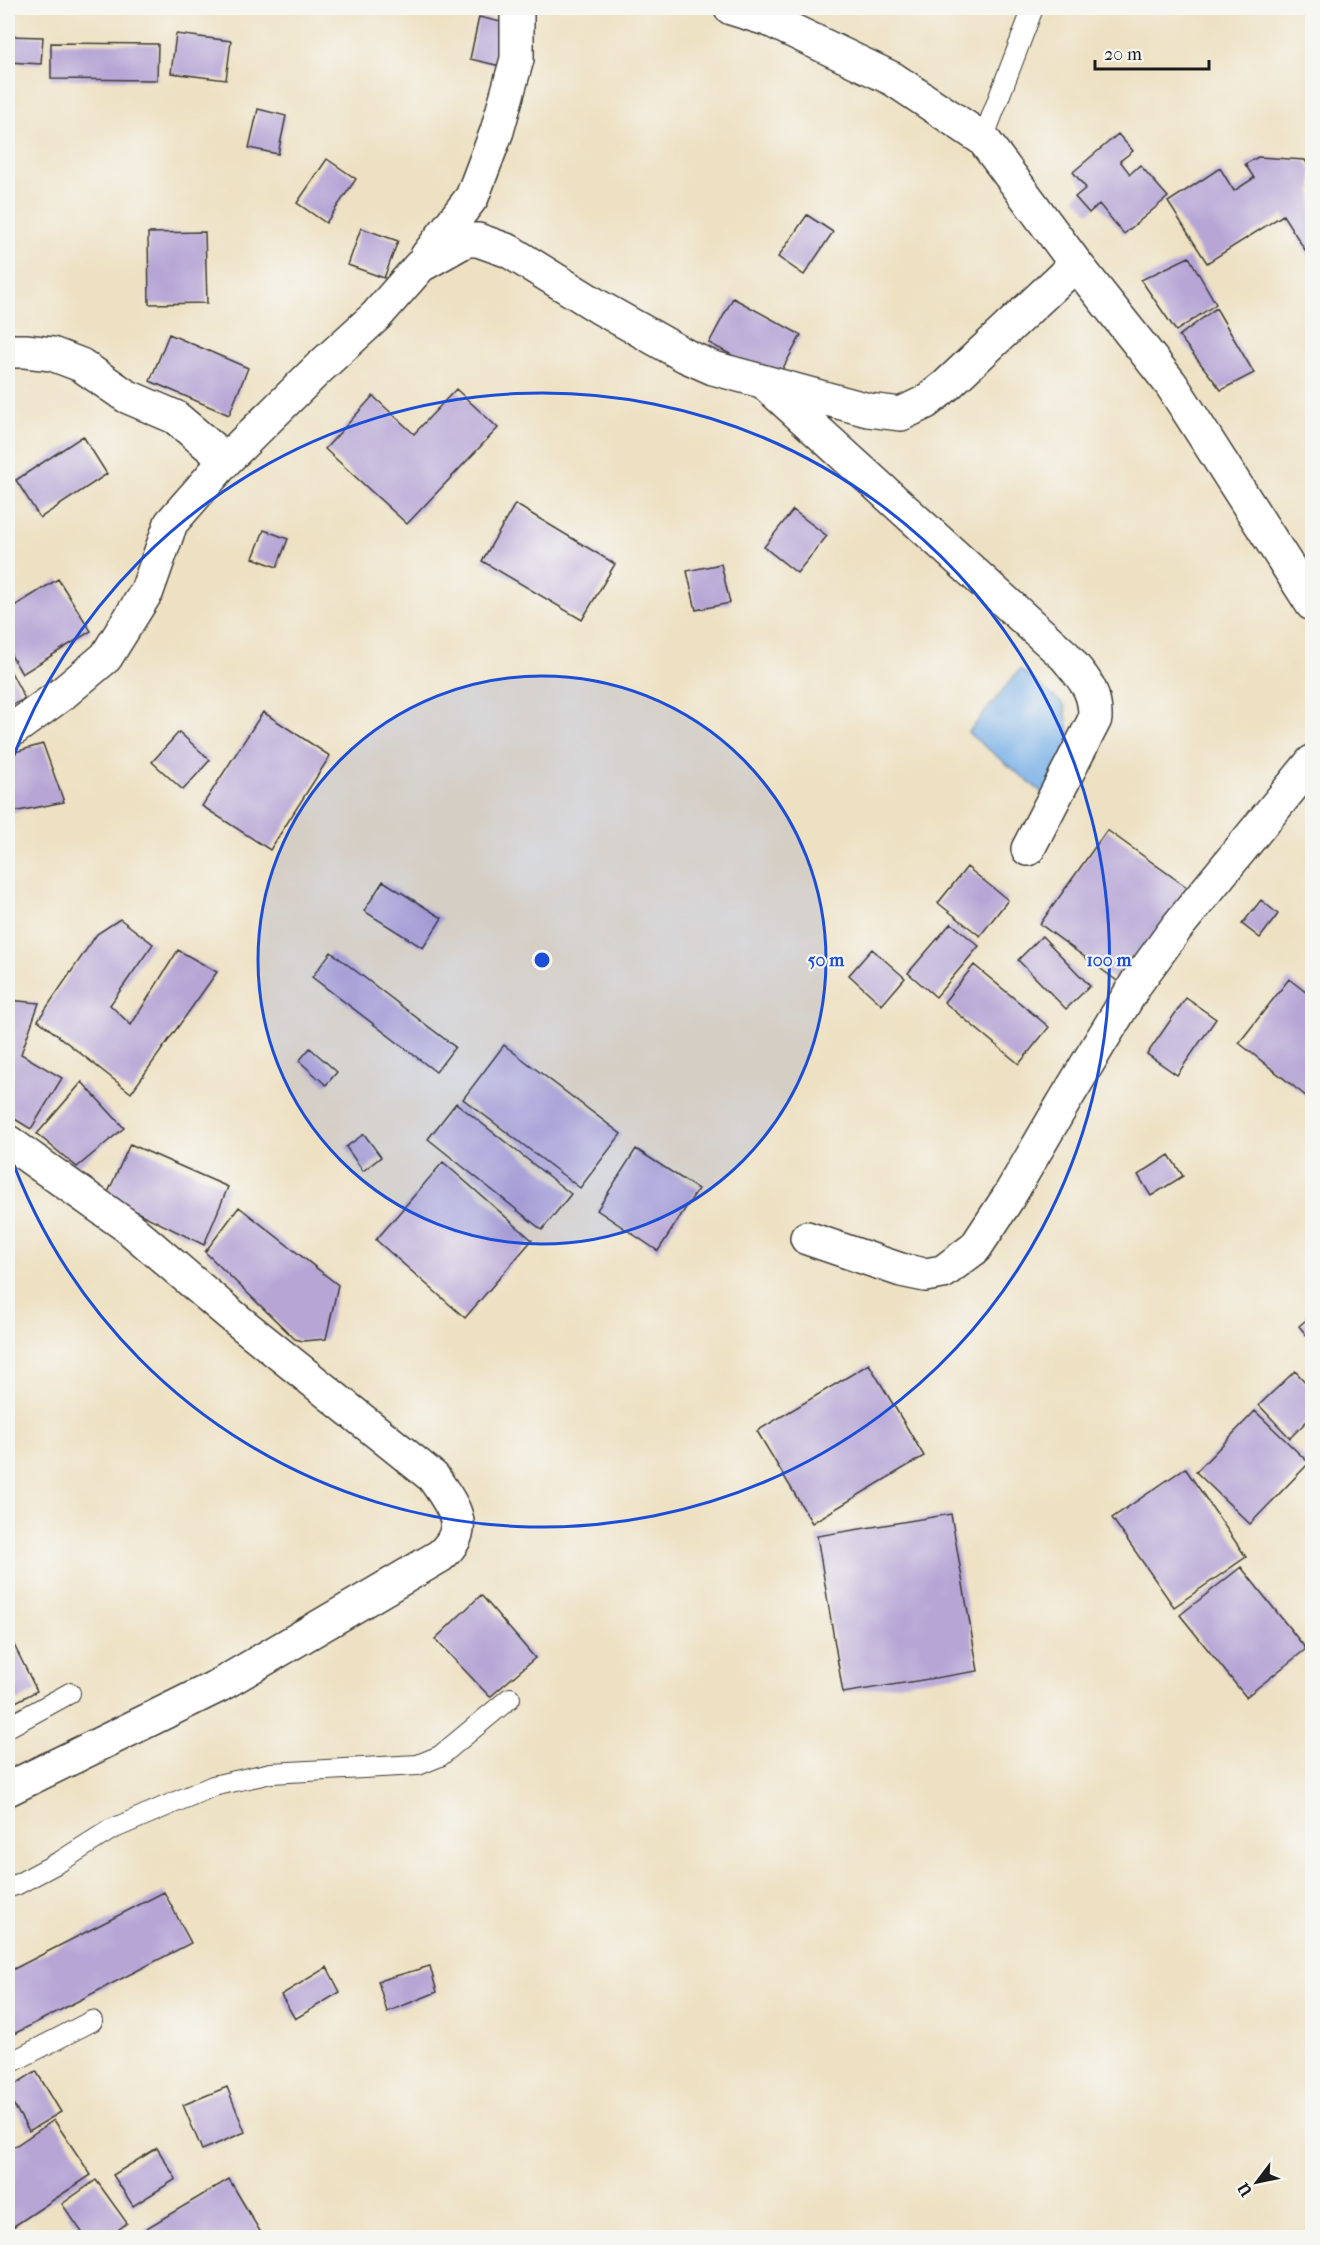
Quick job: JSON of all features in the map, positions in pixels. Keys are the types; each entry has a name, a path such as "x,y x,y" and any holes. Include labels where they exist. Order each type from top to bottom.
{"street":[{"path":"8,733 62,694 106,657 147,591 171,523 226,460 317,370 376,316 420,266 472,197 497,131 517,58 517,8"},
{"path":"731,8 770,20 893,79 983,139 1076,264 1171,384 1312,604"},
{"path":"420,266 466,240 478,240 510,251 599,307 686,356 713,368 868,410 901,414 926,402 947,385 1076,264"},
{"path":"8,351 52,354 81,365 126,396 175,417 226,460"},
{"path":"763,382 1065,656 1089,686 1095,702 1095,719 1028,849"},
{"path":"807,1238 901,1270 925,1275 943,1272 975,1248 1008,1198 1137,982 1177,927 1312,762"},
{"path":"8,1143 127,1226 231,1315 432,1477 453,1506 458,1528 452,1545 440,1556 220,1685 8,1789"}],"lane":[{"path":"983,139 1033,8"},
{"path":"8,1727 70,1693"},
{"path":"8,1887 61,1861 110,1830 213,1786 271,1773 418,1765 440,1756 510,1698"},
{"path":"8,2064 92,2020"}],"water":[{"path":"1020,669 1065,706 1071,746 1049,798 968,733"}],"building":[{"path":"479,17 514,25 505,67 470,59"},
{"path":"176,34 231,41 226,80 171,73"},
{"path":"8,36 43,37 41,64 8,62"},
{"path":"51,43 158,44 157,80 51,79"},
{"path":"258,109 286,116 278,154 249,148"},
{"path":"1118,134 1133,151 1120,161 1130,174 1140,165 1168,197 1124,234 1099,204 1089,213 1075,197 1086,188 1073,172"},
{"path":"1258,157 1305,160 1312,171 1312,261 1283,215 1207,263 1168,202 1220,168 1234,191 1254,178 1245,164"},
{"path":"327,159 356,179 326,223 297,203"},
{"path":"807,215 833,232 804,275 778,257"},
{"path":"361,228 398,241 384,278 348,265"},
{"path":"205,232 207,303 149,304 148,233"},
{"path":"1189,257 1216,304 1176,331 1141,280"},
{"path":"733,298 801,335 777,379 709,343"},
{"path":"1216,308 1254,373 1221,390 1179,336"},
{"path":"169,334 248,368 229,415 150,381"},
{"path":"456,389 498,428 407,524 325,449 373,396 414,434"},
{"path":"83,436 107,474 40,518 16,480"},
{"path":"515,504 615,564 582,620 482,561"},
{"path":"793,510 827,536 797,573 764,547"},
{"path":"264,530 288,539 277,567 253,558"},
{"path":"721,564 730,603 696,610 687,571"},
{"path":"58,579 91,631 22,674 8,650 8,610"},
{"path":"11,672 25,699 8,707 8,673"},
{"path":"263,712 330,756 270,850 202,806"},
{"path":"179,732 210,760 183,790 152,762"},
{"path":"43,744 64,802 8,813 8,754"},
{"path":"1107,830 1192,891 1124,986 1040,924"},
{"path":"967,867 1008,900 980,936 938,903"},
{"path":"383,881 442,918 423,948 364,911"},
{"path":"1261,900 1278,914 1260,938 1242,924"},
{"path":"120,919 153,944 110,1005 131,1025 178,950 217,972 131,1093 38,1020 97,934"},
{"path":"951,923 979,946 936,997 908,973"},
{"path":"1042,936 1090,986 1066,1009 1018,960"},
{"path":"872,949 905,978 882,1005 849,975"},
{"path":"331,952 455,1047 436,1072 312,977"},
{"path":"974,965 1049,1027 1019,1064 944,1002"},
{"path":"1289,979 1312,997 1312,1101 1239,1043"},
{"path":"1186,998 1216,1019 1177,1075 1147,1054"},
{"path":"8,1000 39,1003 21,1054 62,1078 31,1129 8,1115"},
{"path":"504,1045 621,1134 580,1188 463,1099"},
{"path":"310,1048 337,1072 326,1085 299,1061"},
{"path":"82,1082 124,1128 77,1167 37,1134"},
{"path":"456,1103 571,1194 542,1230 428,1139"},
{"path":"364,1134 381,1157 363,1171 346,1147"},
{"path":"130,1144 228,1187 204,1245 106,1197"},
{"path":"636,1149 698,1189 658,1251 597,1210"},
{"path":"1169,1155 1183,1176 1151,1196 1138,1175"},
{"path":"443,1162 532,1240 465,1318 376,1240"},
{"path":"239,1207 338,1285 326,1339 303,1341 295,1339 205,1252"},
{"path":"1312,1315 1312,1342 1299,1326"},
{"path":"869,1364 924,1456 812,1523 757,1431"},
{"path":"1295,1371 1312,1389 1312,1416 1290,1438 1259,1405"},
{"path":"1255,1411 1309,1463 1250,1524 1196,1472"},
{"path":"1185,1468 1246,1557 1174,1607 1112,1518"},
{"path":"951,1514 978,1671 843,1693 817,1536"},
{"path":"1241,1567 1306,1649 1246,1697 1180,1615"},
{"path":"481,1595 535,1658 490,1697 435,1639"},
{"path":"8,1633 37,1691 8,1706"},
{"path":"164,1892 191,1943 8,2037 8,1972"},
{"path":"430,1966 437,1992 387,2012 378,1981"},
{"path":"327,1967 340,1992 295,2019 281,1995"},
{"path":"36,2071 61,2112 29,2131 8,2095 8,2089"},
{"path":"227,2087 245,2132 202,2150 183,2105"},
{"path":"54,2120 91,2175 8,2230 8,2151"},
{"path":"157,2148 176,2179 133,2206 113,2175"},
{"path":"229,2179 264,2238 150,2238 145,2229"},
{"path":"96,2180 127,2223 107,2238 86,2238 62,2204"}]}
